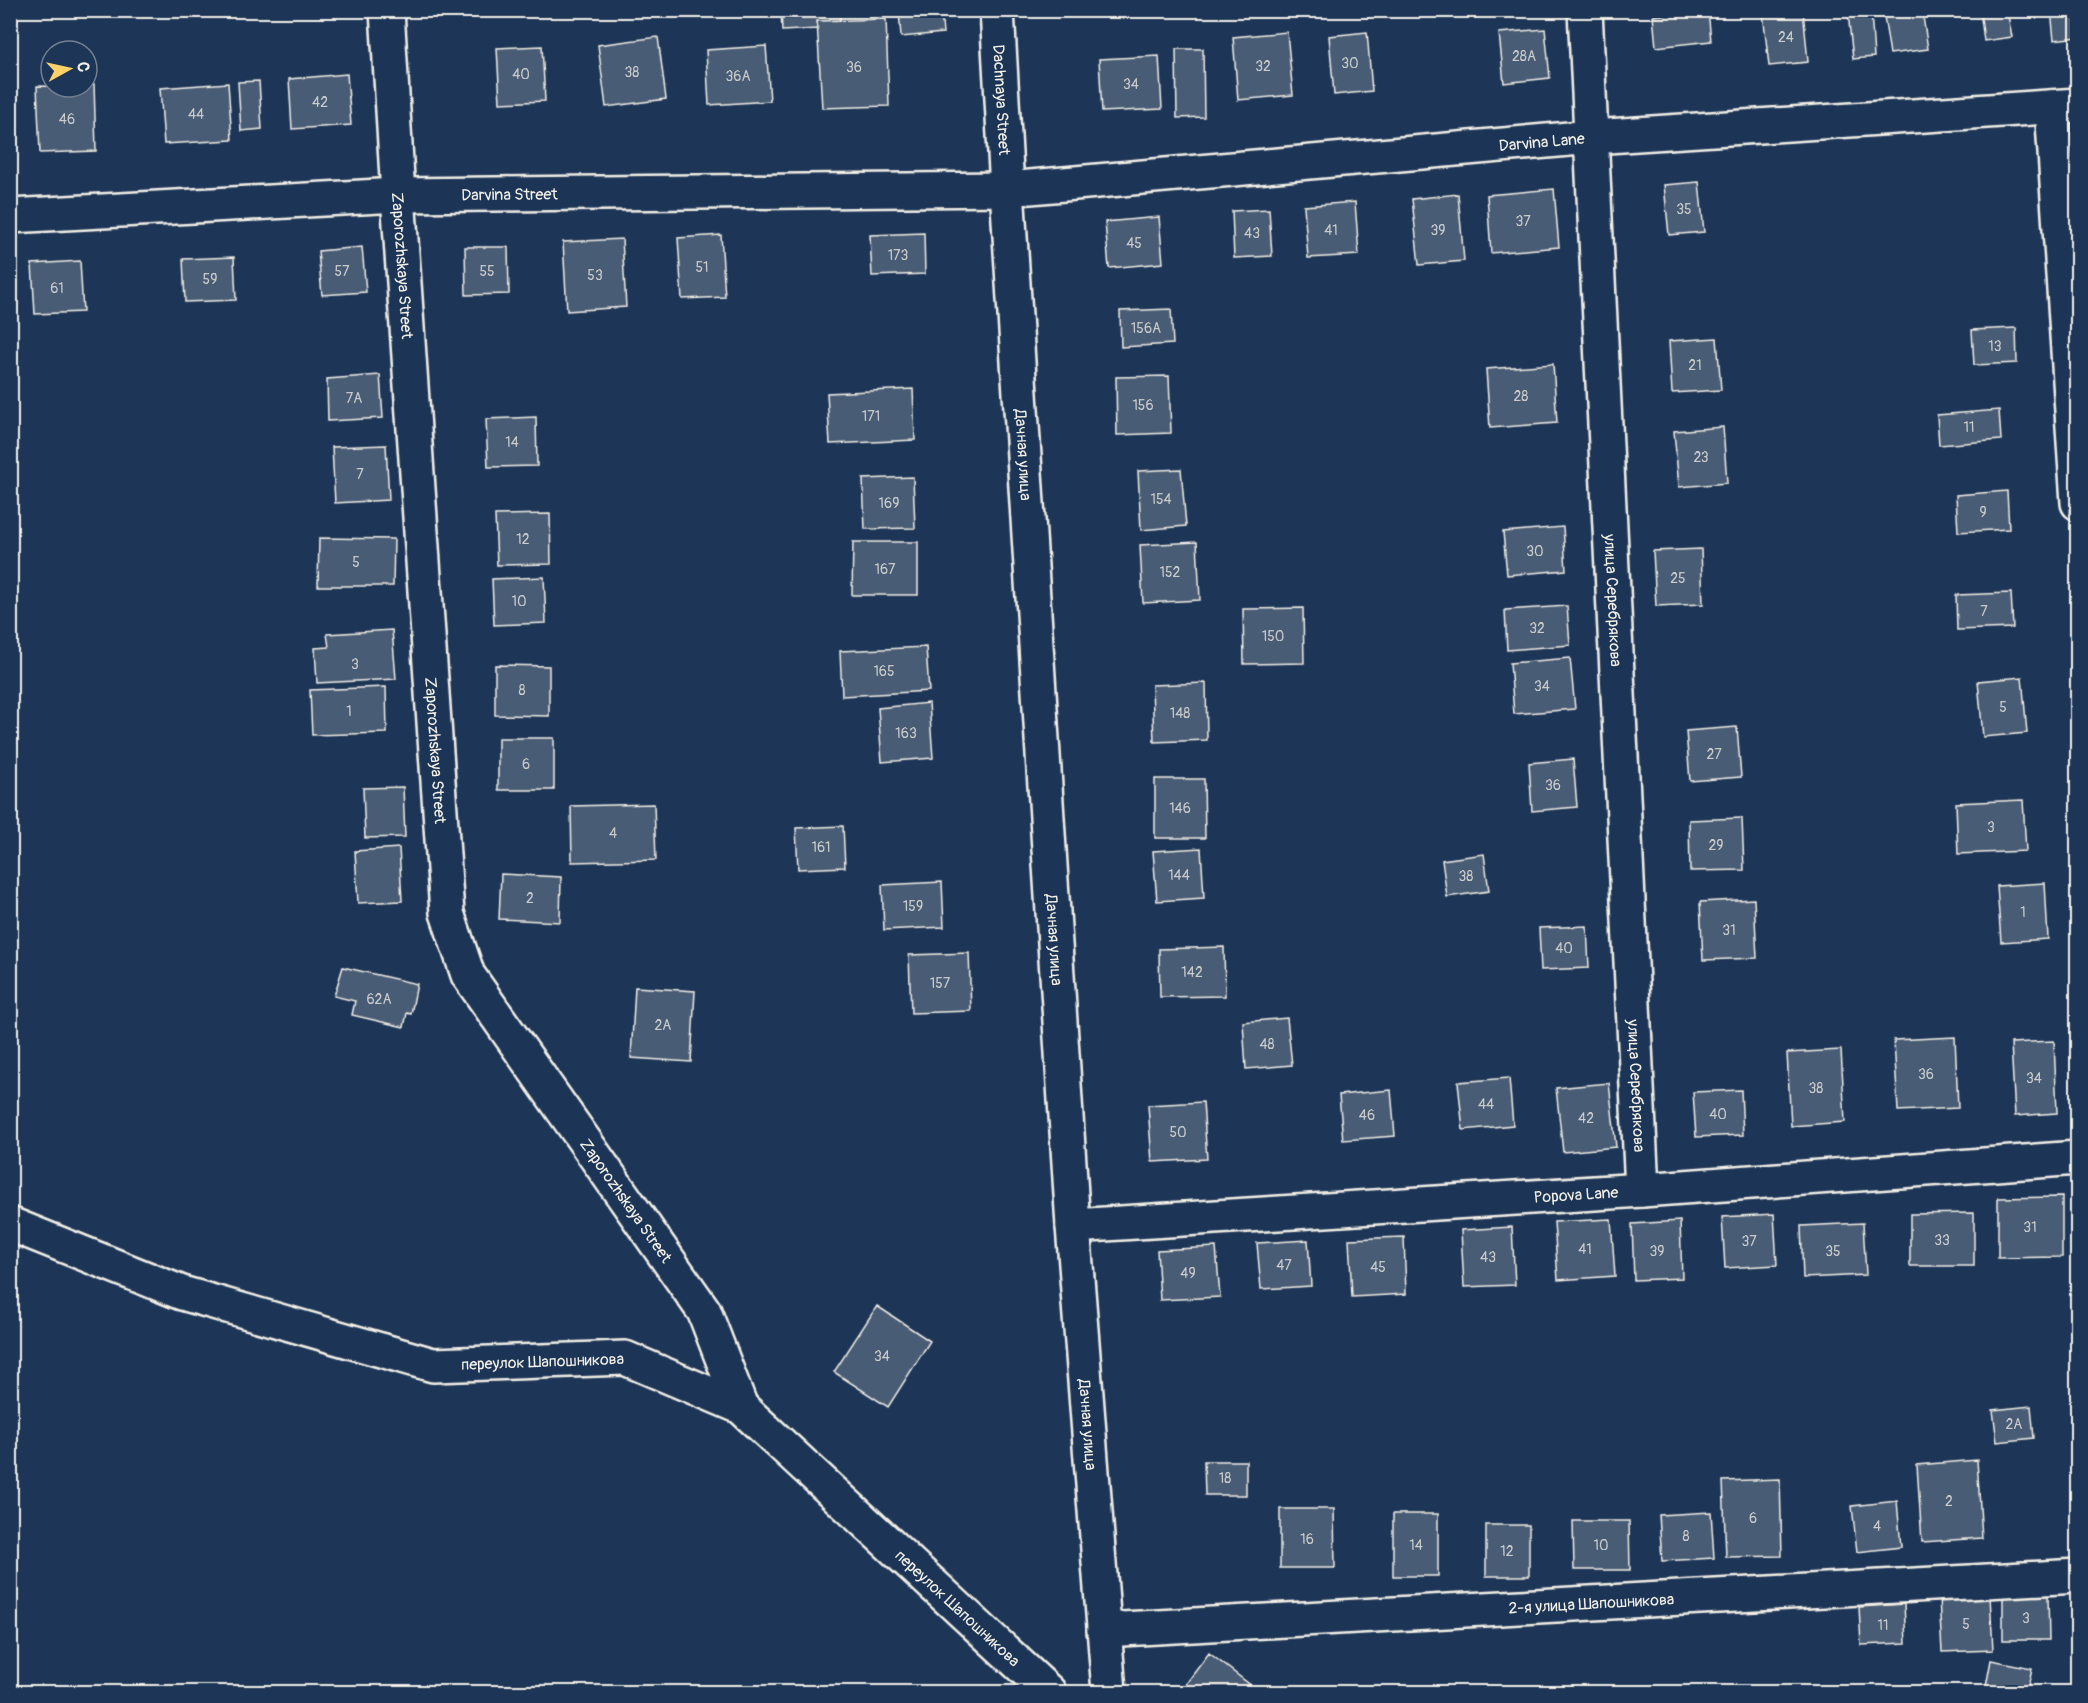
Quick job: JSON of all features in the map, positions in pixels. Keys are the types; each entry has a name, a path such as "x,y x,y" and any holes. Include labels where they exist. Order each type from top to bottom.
{"street":[{"name":"Zaporozhskaya Street","path":"387,10 447,913 468,975 704,1311 741,1407"},
{"name":"Dachnaya Street","path":"997,10 1007,189"},
{"name":"улица Серебрякова","path":"1585,10 1642,1190"},
{"name":"Darvina Lane","path":"1007,189 1592,137 2065,106"},
{"path":"2065,106 2078,503"},
{"name":"Darvina Street","path":"10,216 398,195 1007,189"},
{"name":"Дачная улица","path":"1007,189 1073,1226 1109,1692"},
{"name":"Popova Lane","path":"1073,1226 1642,1190 2078,1158"},
{"name":"переулок Шапошникова","path":"10,1224 182,1293 433,1365 625,1358 741,1407 1048,1692"},
{"name":"2-я улица Шапошникова","path":"1104,1630 2078,1576"}],"building":[{"path":"781,10 840,10 840,20 817,21 818,29 782,31"},
{"path":"899,10 941,10 943,33 901,37"},
{"path":"1708,10 1711,41 1656,47 1653,16"},
{"path":"1803,10 1808,62 1769,66 1763,13"},
{"path":"1883,10 1922,10 1928,49 1890,54"},
{"path":"1980,10 2007,10 2012,37 1984,41"},
{"path":"2051,10 2078,10 2078,37 2054,40"},
{"path":"1871,11 1874,57 1853,59 1848,13"},
{"path":"886,19 889,106 822,108 817,21"},
{"path":"1545,29 1550,78 1504,83 1499,33"},
{"path":"1287,32 1293,95 1238,100 1233,37"},
{"path":"1367,32 1372,91 1334,95 1329,36"},
{"path":"658,37 666,99 606,107 598,45"},
{"path":"542,46 545,101 500,103 497,48"},
{"path":"766,46 770,101 709,105 706,50"},
{"path":"1176,49 1203,49 1204,117 1177,118"},
{"path":"1159,56 1162,109 1102,112 1099,59"},
{"path":"347,74 351,125 292,129 289,79"},
{"path":"259,81 262,129 241,131 238,82"},
{"path":"228,83 232,140 164,144 160,88"},
{"path":"37,86 39,86 39,99 94,99 96,151 40,153"},
{"path":"1699,182 1704,232 1669,235 1664,185"},
{"path":"1554,189 1559,247 1491,253 1487,195"},
{"path":"1458,194 1464,261 1419,265 1412,199"},
{"path":"1355,202 1359,255 1308,258 1304,206"},
{"path":"1269,209 1272,256 1234,258 1232,211"},
{"path":"1159,217 1163,263 1109,268 1105,222"},
{"path":"924,233 925,274 872,276 870,235"},
{"path":"721,235 725,297 682,299 678,238"},
{"path":"622,239 626,307 567,311 563,242"},
{"path":"362,247 366,292 322,295 318,251"},
{"path":"465,247 508,247 509,294 466,295"},
{"path":"234,257 236,300 185,302 183,259"},
{"path":"80,261 83,312 35,314 32,264"},
{"path":"1171,309 1173,344 1121,347 1120,311"},
{"path":"2016,328 2017,363 1974,365 1972,330"},
{"path":"1717,338 1721,390 1672,393 1669,341"},
{"path":"1553,364 1557,423 1490,428 1486,369"},
{"path":"380,375 383,418 328,421 327,379"},
{"path":"1169,376 1171,433 1117,435 1116,377"},
{"path":"913,389 915,440 830,444 827,393"},
{"path":"1999,410 2001,440 1939,445 1937,415"},
{"path":"536,417 537,466 488,467 486,419"},
{"path":"1723,427 1727,483 1679,487 1674,431"},
{"path":"386,445 389,500 335,503 332,447"},
{"path":"1181,469 1186,526 1141,530 1138,471"},
{"path":"913,477 915,528 865,529 863,479"},
{"path":"2007,491 2009,529 1958,532 1956,495"},
{"path":"550,514 551,564 497,565 495,515"},
{"path":"1563,527 1566,570 1507,575 1503,532"},
{"path":"319,538 394,539 393,586 318,586"},
{"path":"853,542 918,542 918,595 852,595"},
{"path":"1197,542 1200,600 1143,603 1140,545"},
{"path":"1701,549 1703,604 1656,606 1653,551"},
{"path":"544,577 546,623 494,625 492,579"},
{"path":"2011,593 2013,628 1957,630 1956,595"},
{"path":"1567,606 1570,645 1507,650 1505,610"},
{"path":"1303,608 1304,663 1244,664 1243,609"},
{"path":"392,630 396,679 317,683 315,648 329,647 327,634"},
{"path":"926,647 929,691 842,696 840,651"},
{"path":"1570,658 1575,709 1514,714 1510,663"},
{"path":"495,665 549,666 549,716 495,715"},
{"path":"2022,677 2027,733 1983,737 1978,681"},
{"path":"1206,683 1207,740 1154,742 1152,685"},
{"path":"386,687 387,733 312,735 310,690"},
{"path":"929,703 933,758 882,762 878,708"},
{"path":"1737,727 1741,777 1690,781 1686,731"},
{"path":"498,738 554,738 554,790 498,790"},
{"path":"1573,759 1577,807 1532,811 1529,763"},
{"path":"1155,779 1204,779 1205,838 1155,838"},
{"path":"403,787 405,837 365,838 363,788"},
{"path":"2023,800 2026,851 1958,854 1956,803"},
{"path":"654,804 656,860 572,862 571,806"},
{"path":"1742,818 1744,870 1690,871 1689,820"},
{"path":"843,826 845,867 798,869 796,828"},
{"path":"399,848 402,901 358,903 355,851"},
{"path":"1201,848 1204,898 1157,901 1153,851"},
{"path":"1484,854 1489,891 1447,897 1442,860"},
{"path":"501,874 561,877 560,922 499,919"},
{"path":"942,882 944,927 884,930 882,885"},
{"path":"2045,883 2048,939 2001,942 1997,886"},
{"path":"1754,899 1757,958 1703,960 1700,902"},
{"path":"1587,926 1589,968 1541,970 1539,928"},
{"path":"1224,947 1225,996 1160,997 1159,949"},
{"path":"969,953 971,1011 911,1013 909,955"},
{"path":"343,967 417,984 411,1014 407,1013 404,1027 352,1015 355,1001 334,996"},
{"path":"635,987 695,991 691,1062 631,1058"},
{"path":"1287,1018 1292,1065 1246,1069 1243,1022"},
{"path":"1955,1037 1958,1108 1898,1111 1894,1040"},
{"path":"2054,1041 2057,1113 2015,1116 2011,1043"},
{"path":"1841,1050 1845,1122 1791,1126 1787,1053"},
{"path":"1509,1078 1513,1125 1463,1130 1458,1082"},
{"path":"1609,1083 1616,1147 1563,1152 1556,1088"},
{"path":"1391,1090 1395,1136 1343,1140 1339,1095"},
{"path":"1741,1090 1743,1135 1696,1137 1693,1092"},
{"path":"1203,1102 1207,1159 1152,1162 1148,1105"},
{"path":"2062,1197 2062,1257 1998,1258 1998,1198"},
{"path":"1974,1213 1974,1266 1910,1266 1910,1214"},
{"path":"1774,1214 1777,1265 1725,1268 1722,1217"},
{"path":"1611,1219 1615,1276 1558,1280 1554,1222"},
{"path":"1680,1221 1682,1278 1634,1280 1632,1224"},
{"path":"1863,1223 1866,1275 1803,1278 1801,1226"},
{"path":"1512,1227 1515,1285 1464,1287 1461,1230"},
{"path":"1404,1237 1406,1294 1352,1297 1349,1239"},
{"path":"1308,1240 1311,1286 1261,1289 1257,1243"},
{"path":"1216,1247 1220,1297 1160,1300 1157,1250"},
{"path":"877,1306 930,1341 888,1407 834,1372"},
{"path":"2031,1406 2034,1438 1997,1442 1993,1410"},
{"path":"1977,1460 1982,1538 1922,1542 1917,1465"},
{"path":"1204,1461 1246,1461 1246,1495 1205,1495"},
{"path":"1780,1479 1782,1556 1726,1557 1723,1481"},
{"path":"1897,1501 1901,1547 1857,1552 1852,1506"},
{"path":"1280,1509 1334,1509 1335,1568 1280,1568"},
{"path":"1711,1512 1714,1558 1662,1561 1659,1515"},
{"path":"1393,1514 1438,1514 1438,1576 1393,1576"},
{"path":"1573,1521 1629,1521 1630,1570 1574,1570"},
{"path":"1486,1525 1529,1525 1529,1576 1486,1576"},
{"path":"2048,1595 2049,1640 2003,1640 2003,1596"},
{"path":"1990,1596 1993,1650 1942,1652 1939,1598"},
{"path":"1904,1604 1906,1643 1861,1645 1859,1607"},
{"path":"1209,1653 1253,1687 1249,1692 1180,1692"},
{"path":"1991,1660 2032,1668 2027,1692 1985,1692"}]}
